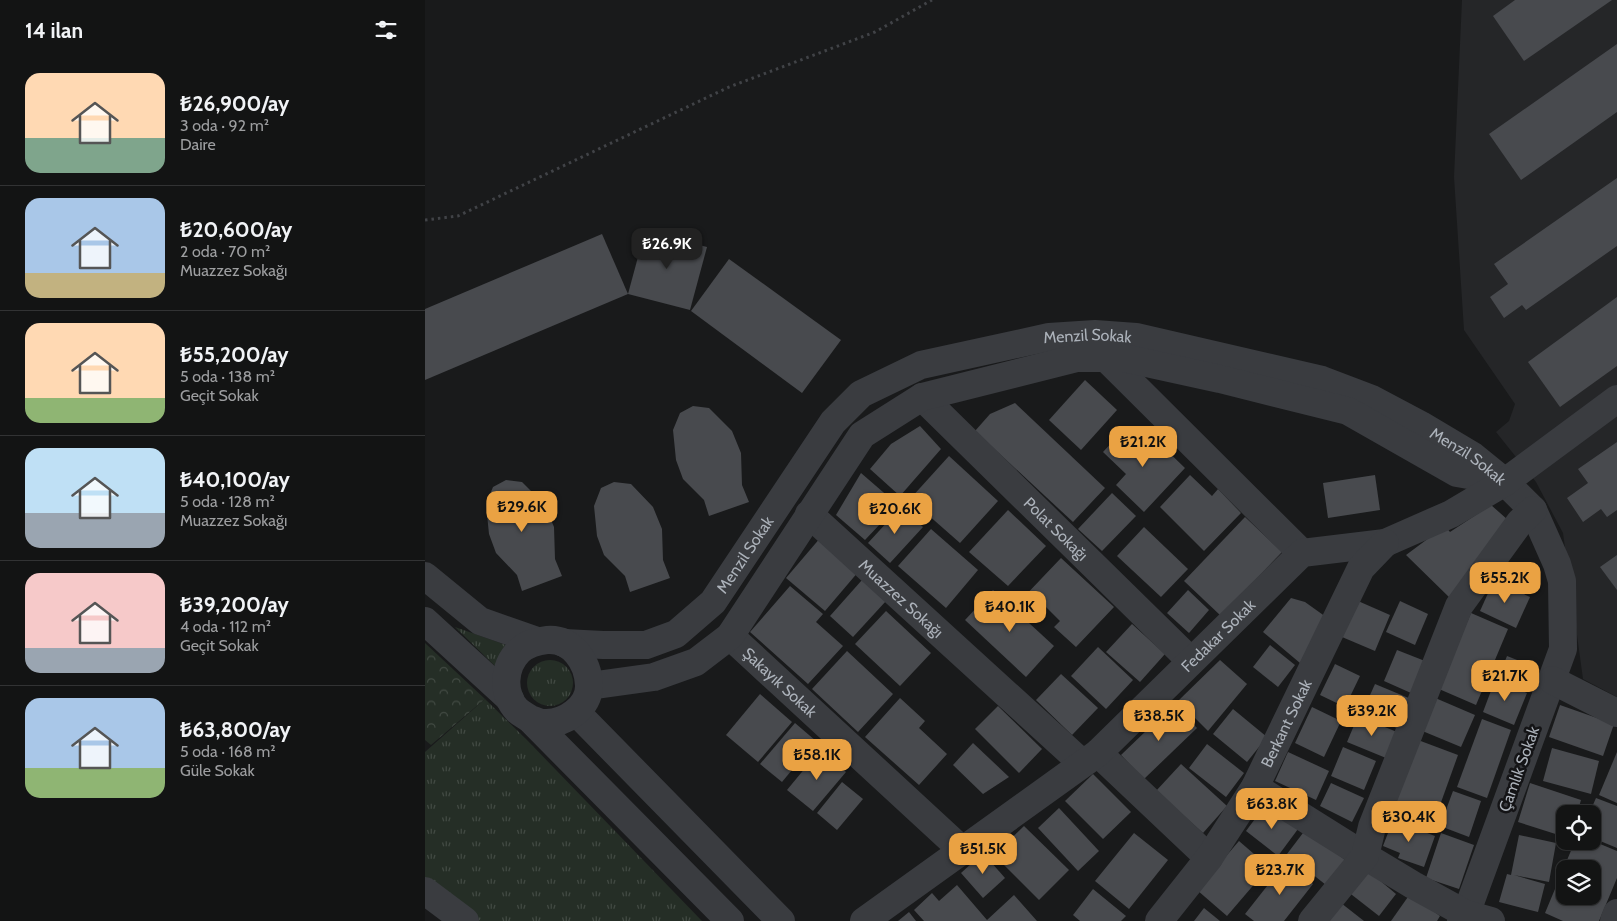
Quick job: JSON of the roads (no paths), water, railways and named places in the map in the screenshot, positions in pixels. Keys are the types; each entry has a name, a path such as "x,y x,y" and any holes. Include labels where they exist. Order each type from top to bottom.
{"street":[{"name":"Menzil Sokak","path":"564,643 645,645 676,634 713,602 833,422 861,394 921,365 1049,337 1095,334 1137,337 1322,380 1372,399 1421,425 1473,456 1505,482"},
{"name":"Menzil Sokak","path":"589,686 654,678 696,662 729,636 862,435 922,397 1077,358 1124,358 1220,379 1347,411 1457,473 1505,482"},
{"path":"1106,358 1302,553 1385,543 1451,514 1505,482 1617,399"},
{"name":"Polat Sokağı","path":"922,397 1191,661"},
{"name":"Çamlık Sokak","path":"1472,919 1563,649 1562,582 1557,564 1533,510 1505,482"},
{"path":"1312,921 1365,856 1372,827 1459,606 1520,522 1533,510"},
{"name":"Muazzez Sokağı","path":"809,514 1090,758 1209,858"},
{"name":"Berkant Sokak","path":"1159,921 1209,858 1255,787 1361,568 1385,543"},
{"name":"Fedakar Sokak","path":"864,921 1090,758 1302,553"},
{"path":"425,576 479,621 537,641"},
{"path":"425,621 509,699 518,711 530,719 730,921"},
{"name":"Şakayık Sokak","path":"729,636 962,850"},
{"path":"509,699 506,685 508,670 514,657 524,647 537,641 552,640 564,643 575,650 584,660 589,686 586,698 569,718 557,722 543,723 530,719"},
{"path":"1552,680 1617,713"},
{"path":"576,712 781,921"},
{"path":"1255,787 1365,856 1472,919"},
{"path":"425,891 465,921"},
{"path":"1613,921 1617,913"}]}
